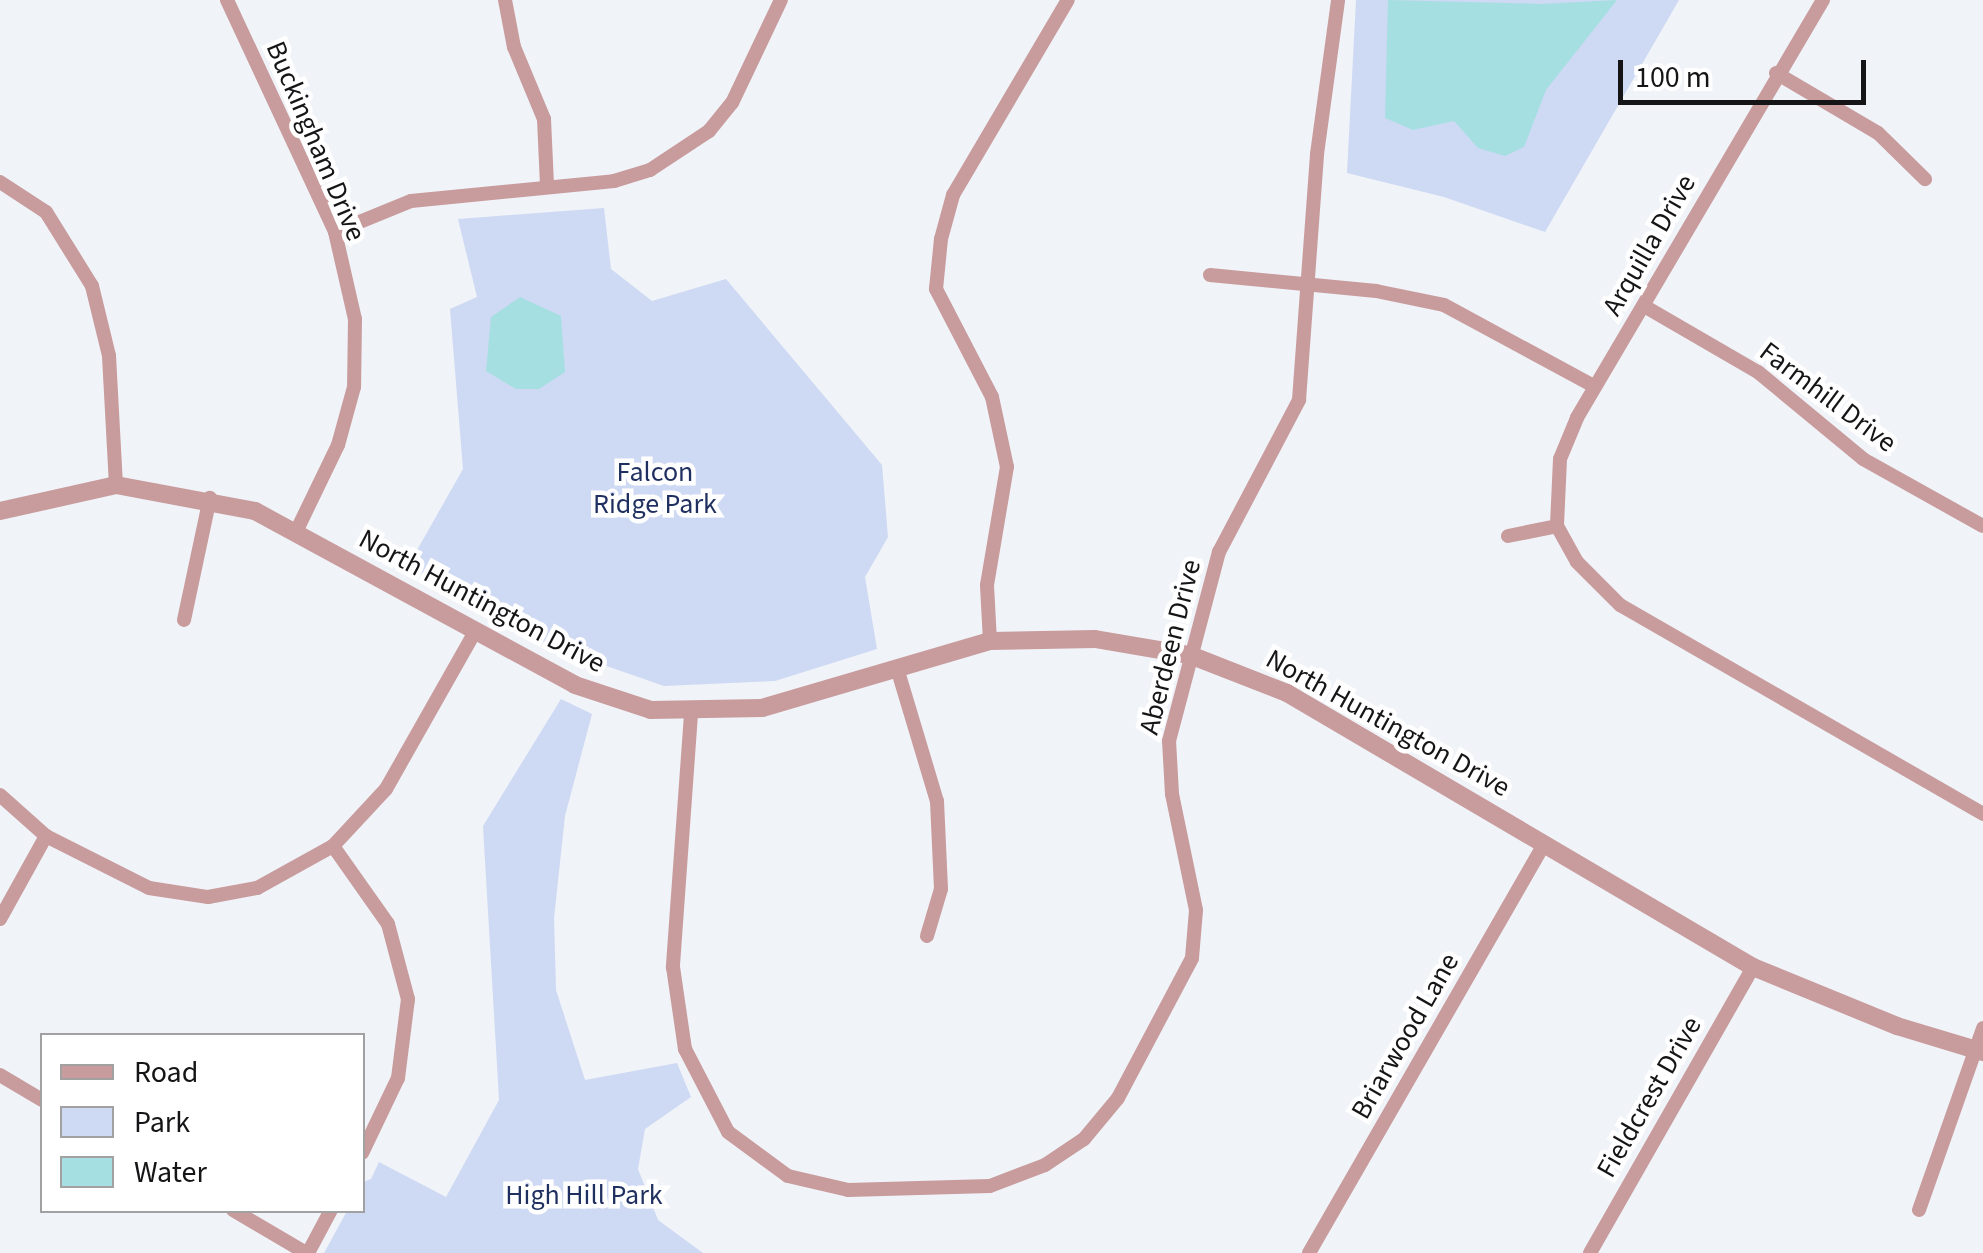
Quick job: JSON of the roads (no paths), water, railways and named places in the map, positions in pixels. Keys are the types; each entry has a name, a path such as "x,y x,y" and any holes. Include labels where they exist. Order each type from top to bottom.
{"street":[{"name":"Buckingham Drive","path":"228,0 334,232 355,320 354,387 322,486 296,532"},
{"path":"505,0 514,47 544,119 547,185"},
{"path":"334,232 411,201 614,181 684,152 732,102 781,0"},
{"path":"990,641 988,585 1007,468 992,397 936,289 940,239 953,194 1068,0"},
{"name":"Aberdeen Drive","path":"691,714 673,967 685,1049 712,1109 758,1158 816,1186 990,1186 1045,1165 1084,1139 1118,1098 1186,979 1196,910 1168,766 1190,655 1219,552 1299,400 1338,0"},
{"name":"Arquilla Drive","path":"1557,526 1560,459 1594,386 1644,306 1776,73 1823,0"},
{"path":"1776,73 1878,132 1925,178"},
{"path":"0,182 46,212 92,286 109,356 116,485"},
{"path":"1210,275 1308,284 1444,305 1594,386"},
{"name":"Farmhill Drive","path":"1644,306 1758,372 1863,460 1983,526"},
{"name":"North Huntington Drive","path":"0,511 116,485 210,498 296,532 474,632 609,698 691,714 762,708 990,641 1095,639 1190,655 1287,693 1753,967 1979,1051"},
{"path":"184,620 210,498"},
{"path":"1508,536 1557,526 1577,562 1620,604 1983,814"},
{"path":"0,795 46,836 149,888 208,898 256,888 333,846 386,790 474,632"},
{"path":"897,668 937,801 942,890 927,936"},
{"path":"0,918 46,836"},
{"name":"Briarwood Lane","path":"1309,1253 1544,844"},
{"path":"333,846 388,924 408,999 398,1078 365,1147"},
{"name":"Fieldcrest Drive","path":"1590,1253 1753,967"},
{"path":"1920,1210 1979,1051 1983,1028"},
{"path":"0,1075 40,1099"},
{"path":"238,1213 307,1253 329,1213"}],"water":[{"path":"1388,0 1541,4 1617,0 1546,90 1524,147 1505,156 1478,148 1454,121 1413,130 1385,118"},
{"path":"520,297 561,316 565,372 539,389 516,389 486,371 491,317"}],"park label":[{"name":"Falcon Ridge Park","path":"655,488"},
{"name":"High Hill Park","path":"584,1195"}]}
